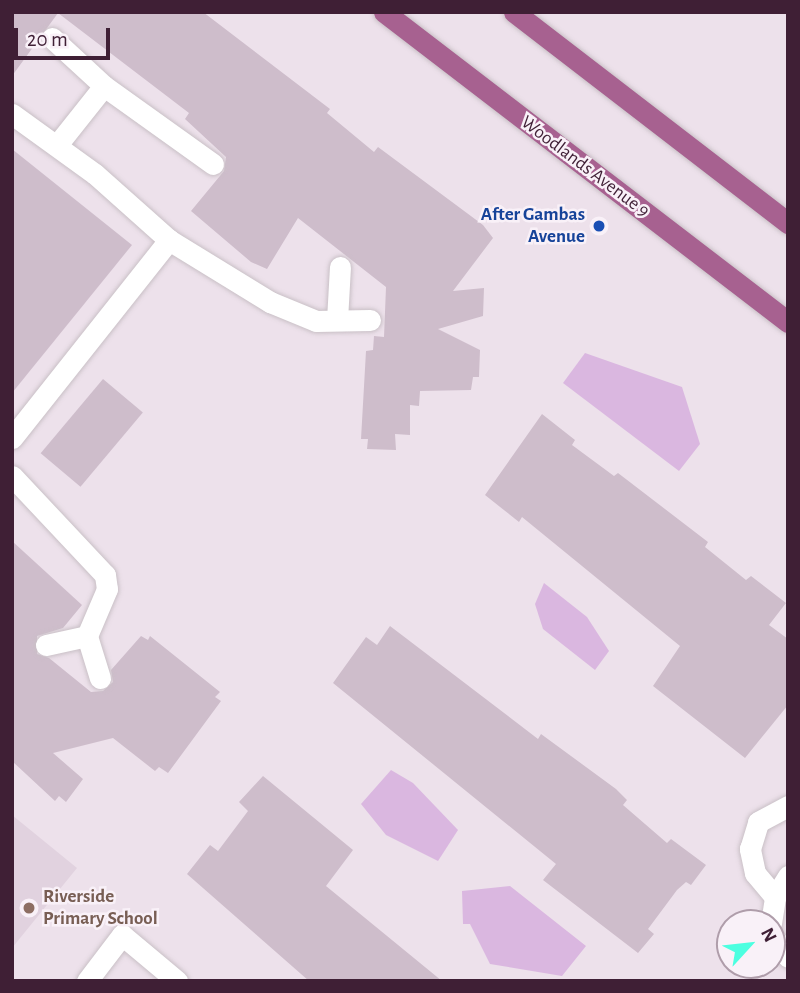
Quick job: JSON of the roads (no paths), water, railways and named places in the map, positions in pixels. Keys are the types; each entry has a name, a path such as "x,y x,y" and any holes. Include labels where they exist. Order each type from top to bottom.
{"main road":[{"name":"Woodlands Avenue 9","path":"383,12 788,321"},
{"path":"513,12 788,223"}],"lane":[{"path":"52,38 104,86 213,164"},
{"path":"57,145 104,86"},
{"path":"16,126 57,145 169,240 270,302 316,321 370,320"},
{"path":"12,438 169,240"},
{"path":"337,320 340,267"},
{"path":"12,477 105,575 107,589 87,636 100,678"},
{"path":"46,645 87,636"},
{"path":"775,897 755,873 750,849 758,822 788,806"},
{"path":"773,909 775,897 788,876"},
{"path":"87,981 122,935 177,981"}],"place":[{"name":"After Gambas Avenue","path":"599,226"},
{"name":"Riverside Primary School","path":"29,908"}]}
